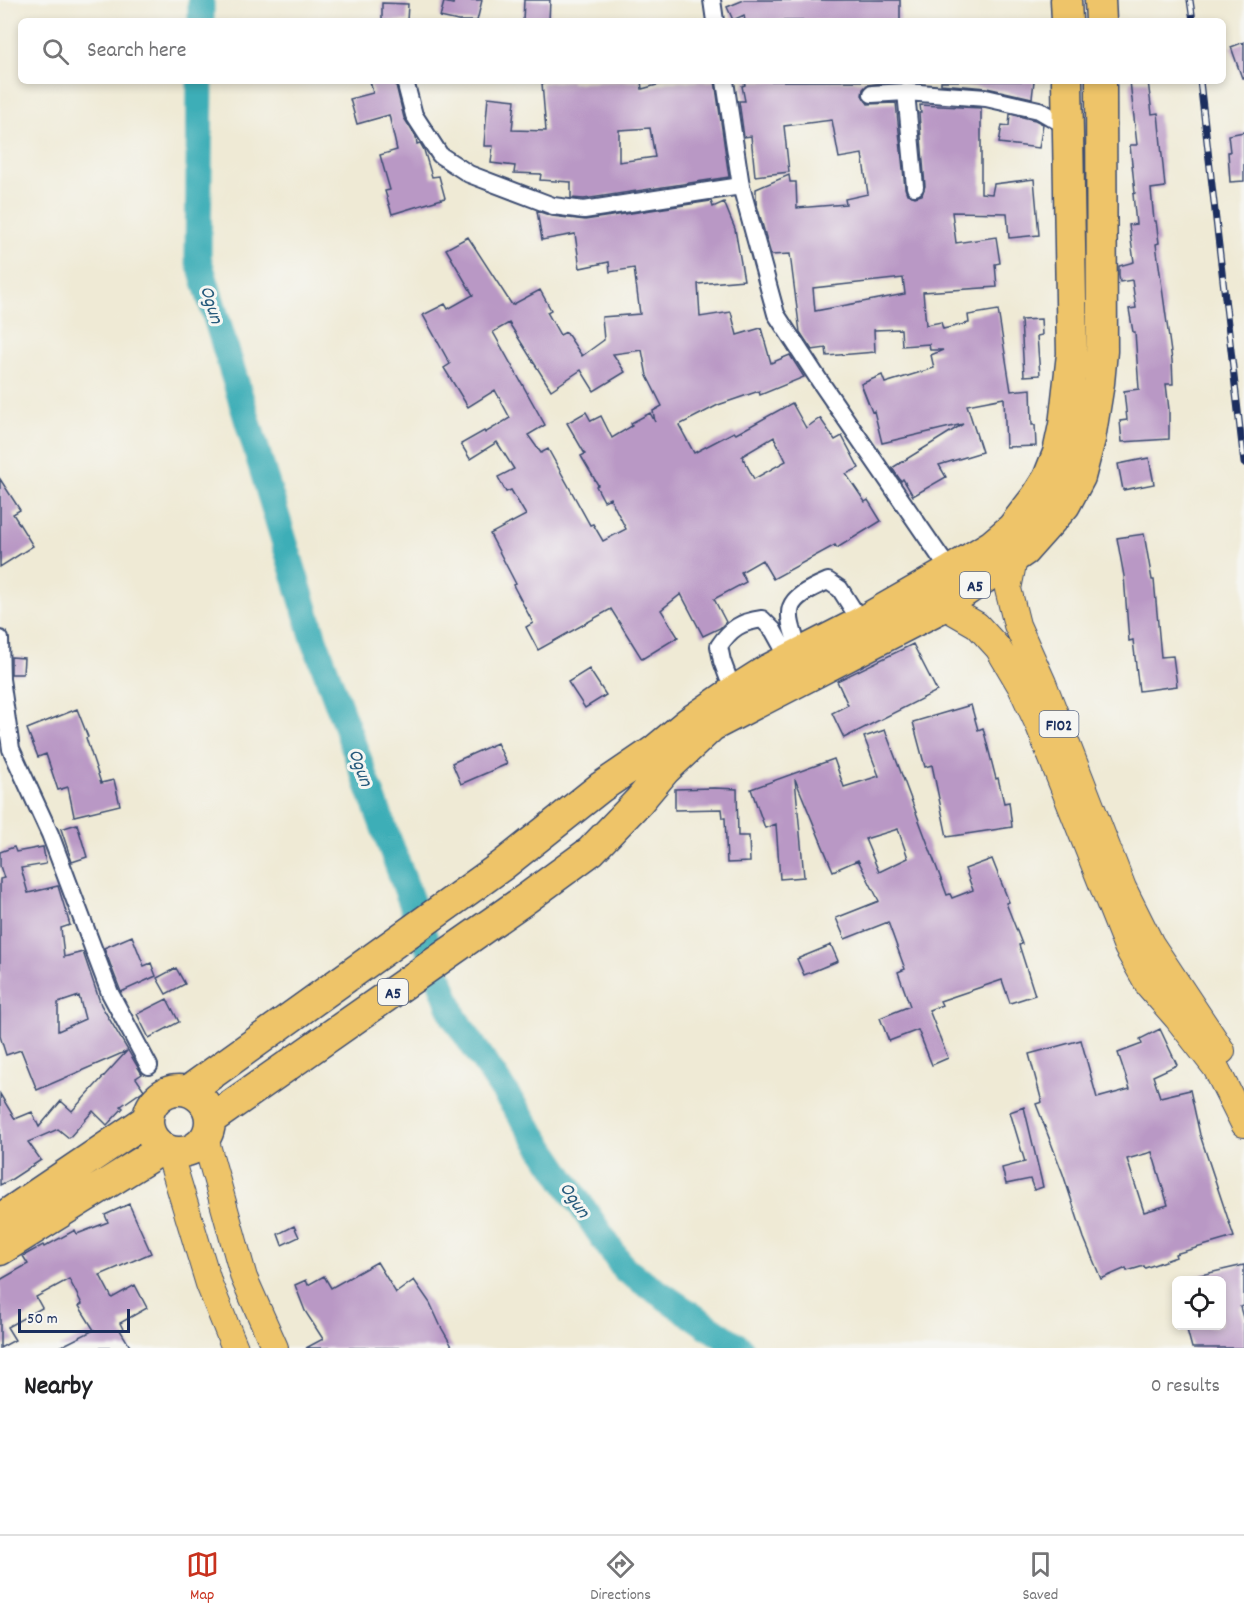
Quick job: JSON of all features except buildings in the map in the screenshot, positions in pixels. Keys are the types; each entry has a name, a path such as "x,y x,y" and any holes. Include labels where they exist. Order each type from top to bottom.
{"highway":[{"path":"1066,0 1067,18"},
{"path":"1100,0 1101,18"},
{"name":"A5","path":"188,1091 503,865 601,787 654,751 689,722 733,691 950,571 1012,528 1048,478 1058,453 1064,425 1072,354 1067,84"},
{"name":"A5","path":"208,1129 258,1087 591,851 665,770 712,726 944,606 1014,559 1046,529 1065,506 1080,477 1090,439 1101,362 1101,84"},
{"path":"1069,254 1101,251"},
{"path":"175,1090 188,1091 204,1101 208,1129 189,1150 179,1152 166,1148 154,1139 149,1130 148,1119 150,1108 165,1093 175,1090"},
{"path":"0,1219 148,1119"},
{"path":"0,1250 166,1148"}],"main road":[{"name":"F102","path":"1014,559 1008,589 1017,625 1043,683 1123,888 1151,944 1244,1086"},
{"path":"944,606 977,625 998,648 1021,687 1039,726 1127,947 1149,986 1216,1068 1244,1124"},
{"path":"208,1129 244,1278 275,1348"},
{"path":"166,1148 210,1284 235,1348"}],"street":[{"path":"712,0 715,18"},
{"path":"406,84 414,115 440,155 469,174 553,206 584,210 741,186"},
{"path":"725,84 741,186 776,314 950,571"},
{"path":"872,94 906,92 986,98 1039,110 1068,127"},
{"path":"906,92 915,188"},
{"path":"794,656 788,618 793,602 808,589 828,580 840,589 861,622"},
{"path":"733,691 719,646 729,631 749,621 762,619 794,656"},
{"path":"0,639 1,678 11,749 50,834 110,993 149,1066"}],"waterway":[{"name":"Ogun","path":"201,0 201,18"},
{"name":"Ogun","path":"200,84 198,258 314,639 454,1017 624,1269 740,1348"}],"railway":[{"path":"1190,0 1193,18"},
{"path":"1200,84 1244,463"}]}
